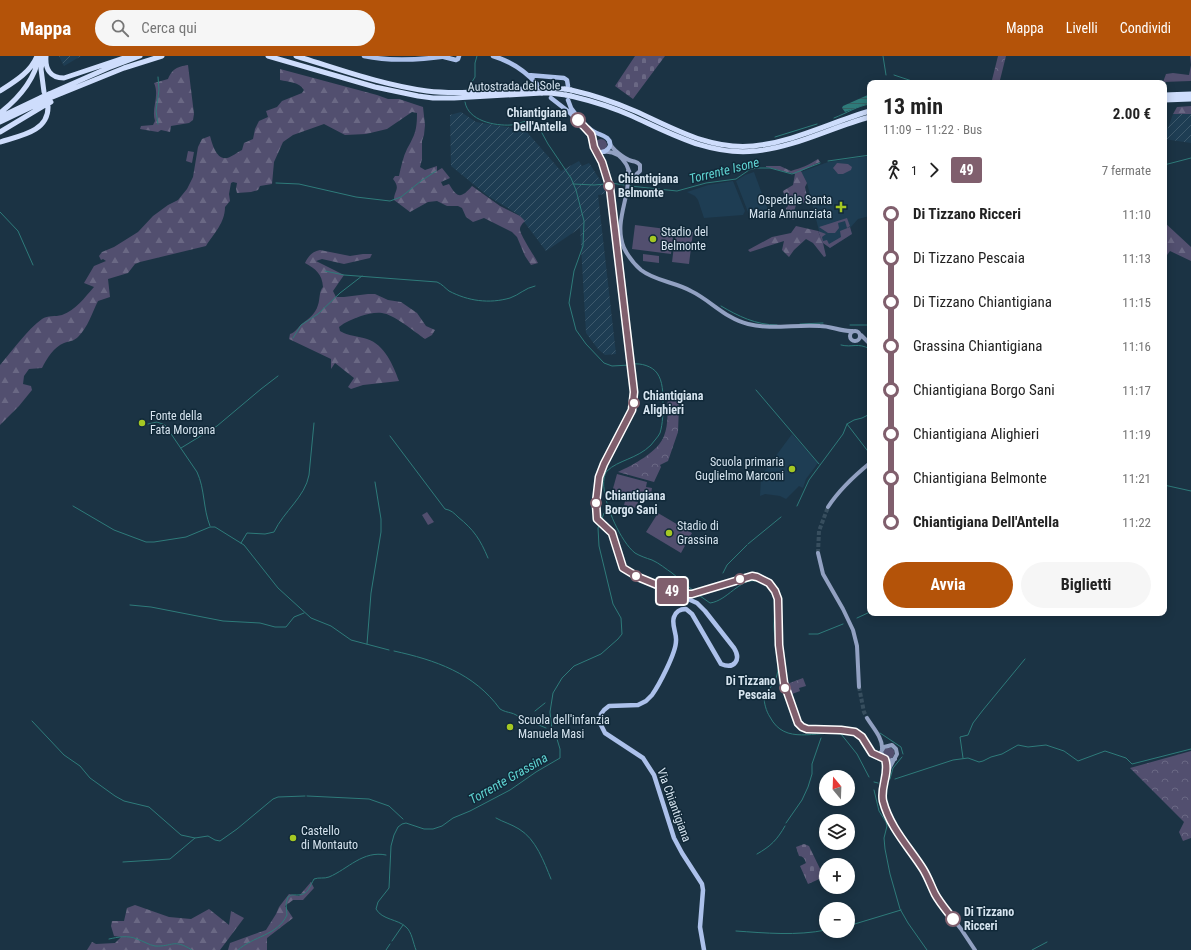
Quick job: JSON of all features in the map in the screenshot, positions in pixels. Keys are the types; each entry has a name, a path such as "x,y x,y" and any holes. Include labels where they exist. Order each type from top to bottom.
{"highway":[{"path":"0,91 22,76 30,68 38,56"},
{"path":"0,113 11,105 26,88 36,70 38,56"},
{"path":"45,56 48,72 58,78 64,78 130,56"},
{"path":"0,142 33,131 39,127 46,118 47,100 41,69 45,56"},
{"path":"0,132 47,100 88,76 140,56"},
{"path":"0,122 90,81 131,65 162,56"},
{"name":"Autostrada del Sole","path":"268,56 397,92 433,98 542,93 552,98 568,94 586,93 701,140 714,144 733,146 753,146 786,139 867,112"},
{"name":"Autostrada del Sole","path":"296,56 381,82 428,91 481,91 537,85 615,108 692,143 733,152 756,151 783,146 867,118"},
{"path":"1167,95 1191,94"},
{"path":"1167,100 1191,99"},
{"path":"0,117 47,100"}],"main road":[{"path":"364,56 372,58 412,59 444,56 457,60 459,56"},
{"path":"493,56 508,61 526,74 537,85"},
{"path":"526,74 532,76 564,78 567,80 571,108 575,114 593,131 602,137 607,138 611,146 618,152 633,162 638,163 641,167 640,171 628,183"},
{"path":"537,85 538,78 544,76"},
{"path":"552,98 562,103 568,94"},
{"name":"Via Chiantigiana","path":"552,98 569,112 591,134 594,147 602,162 608,183 631,360 634,406 601,472 596,503 596,516 599,522 612,533 623,568 638,577 697,603 734,648 738,658 734,664 727,666 722,664 692,614 686,609 676,612 673,619 676,636 675,648 652,695 646,701 638,705 609,706 604,710 600,719 601,726 605,733 640,755 648,764 654,775 674,838 702,884 703,890 700,927 704,950"},
{"path":"594,147 595,140 598,137 602,137"},
{"name":"Via Chiantigiana","path":"602,162 604,152 609,149 609,142"},
{"path":"598,152 610,152 618,155 632,174 636,174"},
{"path":"633,162 630,163 628,169 628,183 621,222 622,242 628,255 641,270 650,276 690,290 725,314 747,324 774,327 819,326 845,331 858,331 867,341"},
{"path":"845,331 853,340 862,340 867,342"},
{"path":"850,336 853,331"},
{"path":"858,340 861,335"},
{"path":"828,507 854,476 867,466"},
{"path":"818,553 821,568 828,584 843,609 855,638 859,687"},
{"path":"868,718 882,742 882,754 887,766 882,796 891,822 928,878 940,902 975,950"},
{"path":"878,734 897,750 897,755 886,775"},
{"path":"882,750 886,746 890,745"},
{"path":"885,759 889,761 895,759"}],"shaded area":[{"path":"59,56 81,56 64,66"},
{"path":"867,95 867,104 845,112 842,108 843,106"},
{"path":"461,112 476,122 525,130 561,171 579,161 582,166 589,163 604,186 605,194 598,195 616,354 605,355 598,349 586,333 580,228 546,251 519,215 488,196 451,166 450,115"},
{"path":"1173,114 1191,114 1191,143 1167,139 1167,131"},
{"name":"Ospedale Santa Maria Annunziata","path":"867,156 867,217 858,219 850,228 852,234 830,248 823,243 821,239 807,183 801,172 828,162"},
{"path":"754,172 768,210 767,212 750,214 736,181 745,175"},
{"path":"733,181 745,211 743,215 704,218 698,200 695,196 687,192 708,185"},
{"path":"792,434 818,463 806,479 803,488 799,486 786,499 780,496 765,494 760,496 761,476"}],"green space":[{"path":"635,56 665,56 633,99 615,86"},
{"path":"998,56 1006,56 1000,80 992,80"},
{"path":"188,65 194,114 193,120 189,123 171,126 170,132 140,129 141,126 153,125 155,121 154,111 156,88 154,83 168,79 172,72 176,69 181,66"},
{"path":"1191,65 1191,81 1167,82 1167,80 1164,80 1166,74 1173,73 1189,75"},
{"path":"280,69 388,99 399,99 423,107 425,125 420,167 425,170 437,166 437,171 442,168 450,178 441,182 443,186 449,184 454,192 462,195 472,186 500,206 520,216 525,221 520,227 520,231 538,263 531,265 525,256 517,237 512,232 484,218 473,222 466,217 462,208 458,206 447,206 437,201 428,202 410,212 394,200 397,185 393,179 395,176 399,176 404,155 414,136 417,124 417,113 412,112 387,129 366,134 345,135 324,124 293,135 283,142 274,162 272,184 260,186 258,190 251,192 237,193 237,183 231,183 229,194 230,201 225,207 225,213 221,223 206,246 140,262 135,264 128,273 108,279 110,297 98,301 87,324 78,337 57,347 42,368 29,369 24,376 23,384 31,386 32,390 19,406 0,425 0,365 25,335 42,319 62,315 76,307 94,287 84,283 94,266 106,261 103,259 101,260 99,256 102,252 114,247 138,232 153,216 178,200 187,189 193,177 198,147 202,139 210,136 217,154 223,158 231,157 242,150 244,143 253,139 255,129 259,121 268,117 266,111 277,107 282,101 302,93 304,90 299,85 280,80"},
{"path":"1191,106 1191,114 1173,114 1177,107"},
{"path":"601,139 605,141 607,145 605,149 601,151 597,149 595,145 597,141"},
{"path":"188,151 194,152 192,163 186,161"},
{"path":"818,159 820,162 801,171 807,183 805,187 808,201 796,205 794,211 797,215 794,220 787,218 786,208 788,206 783,191 793,185 795,174 766,166 780,166 791,171"},
{"path":"837,163 848,164 852,167 851,170 843,174 838,174 833,168"},
{"path":"847,218 850,226 847,228 845,221 838,223 839,228 835,233 828,233 819,227"},
{"name":"Stadio del Belmonte","path":"635,225 674,230 671,254 632,249"},
{"path":"1167,225 1191,247 1191,261 1170,251 1167,255"},
{"path":"796,226 818,231 826,256 824,257 813,243 806,239 789,257 782,250 784,241 750,252 748,250 772,237 791,233"},
{"path":"850,227 852,234 830,248 823,243 818,231 826,234 822,237 823,241 827,240 829,244 841,237 840,231"},
{"path":"676,230 693,232 689,264 672,262"},
{"path":"320,250 350,256 372,254 370,258 344,264 322,259 316,261 344,275 333,291 336,297 375,294 388,300 401,302 417,313 426,326 435,330 432,335 425,339 392,316 379,313 361,316 346,322 339,327 340,331 343,333 367,339 379,346 388,356 399,381 363,385 351,389 348,387 354,378 335,363 331,369 331,359 289,339 290,334 312,316 318,305 320,293 323,287 320,275 312,267 305,263 311,254"},
{"path":"643,254 659,256 659,263 643,261"},
{"path":"668,396 675,398 679,405 678,432 668,461 660,465 661,467 654,482 618,472 631,466 651,453 661,442 667,427"},
{"path":"617,474 647,482 646,487 652,488 650,501 643,499 643,501 612,492"},
{"path":"626,498 638,502 636,508 624,505"},
{"path":"427,512 434,522 428,525 422,515"},
{"name":"Stadio di Grassina","path":"658,513 692,533 681,553 646,532"},
{"path":"803,678 806,686 799,688 800,691 792,694 793,699 791,699 786,686 787,684"},
{"path":"889,747 893,749 895,753 893,757 889,759 885,757 883,753 885,749"},
{"path":"1191,751 1191,838 1183,841 1179,832 1184,822 1130,768"},
{"path":"804,844 809,846 819,867 819,879 808,884 800,866 806,862 803,857 799,856 796,847"},
{"path":"311,882 314,888 303,900 293,900 285,906 293,918 267,938 267,950 228,950 230,943 266,930 279,907 289,894 299,896"},
{"path":"135,905 169,917 191,919 209,909 229,925 231,911 244,918 220,950 87,950 92,942 96,944 115,943 121,937 114,936 111,926 112,921 124,921 127,908"}],"waterway":[{"path":"470,85 475,77 475,63 477,56"},
{"path":"883,56 886,75"},
{"path":"894,75 909,80"},
{"path":"158,77 159,90 156,111 158,124"},
{"path":"465,102 471,114 490,123 511,125 527,121 536,122 548,144 571,178 576,190 584,221 583,246 574,271 569,303 576,330 586,344 604,363 612,366 630,365"},
{"path":"834,118 867,105"},
{"path":"775,137 817,124"},
{"name":"Torrente Isone","path":"828,161 867,155"},
{"name":"Torrente Isone","path":"1167,164 1191,158"},
{"name":"Torrente Isone","path":"630,186 677,191 706,183 736,179 749,170 756,168 770,168 792,174 820,163"},
{"path":"276,183 299,184 356,197 390,201 401,197 436,171"},
{"name":"Torrente Isone","path":"611,183 624,185"},
{"name":"Torrente Isone","path":"573,184 606,184"},
{"path":"0,212 18,231 33,265"},
{"path":"325,271 344,275 437,282 449,291 456,294 471,299 486,301 510,298 528,288 535,286"},
{"path":"293,338 301,325 318,314 340,293 362,276"},
{"path":"721,306 748,319 769,325 777,325"},
{"path":"800,324 823,323"},
{"path":"850,325 867,325"},
{"path":"841,345 858,345 867,348"},
{"path":"633,364 649,367 659,376 663,392 663,418 660,433 646,450 611,467 605,474 604,484 607,504 624,541 635,553 660,564 710,603 722,598 739,586 750,581 761,582 770,588 773,592 775,600 774,632 778,658 778,670 772,686 764,696 764,701 769,715 776,726 792,734 841,734 857,754 869,777"},
{"path":"181,448 217,426 278,376"},
{"path":"756,390 819,464"},
{"path":"797,506 809,480 843,434 847,424 867,416"},
{"path":"148,424 157,422 165,425 197,472 200,479 206,513 210,526"},
{"path":"241,543 247,533 265,534 274,532 278,524 299,497 307,483 309,475 314,423"},
{"path":"847,424 867,450"},
{"path":"390,436 445,509 454,513 472,531 482,545 488,558"},
{"path":"367,644 371,593 381,532 381,519 375,482"},
{"path":"1167,486 1191,491"},
{"path":"73,506 114,530 146,542 186,537 210,527 215,527 244,545 278,588 311,618 331,626 351,640 389,650"},
{"name":"Torrente Grassina","path":"601,521 604,513 609,508"},
{"path":"748,544 781,517"},
{"name":"Torrente Grassina","path":"416,950 408,929 403,924 382,915 376,909 378,902 389,888 391,846 394,835 398,827 406,823 424,829 433,829 442,826 453,818 470,811 510,790 560,758 560,749 552,730 550,712 553,693 562,678 574,666 601,654 622,634 621,618 613,604 599,546 598,528 600,524"},
{"path":"723,573 727,565 747,545"},
{"path":"130,605 151,607 223,621 260,623 275,627 286,627 294,617 304,613"},
{"path":"857,618 867,613"},
{"path":"809,634 818,634 843,624"},
{"path":"394,651 424,659 453,670 478,686 500,709 516,715 521,719"},
{"path":"963,758 960,737 968,735 973,723 1025,659"},
{"path":"535,711 545,703"},
{"path":"32,721 64,755 80,766 90,778 124,801 149,807 181,835 195,838 208,836 220,841 273,799 278,797 305,796"},
{"path":"534,723 546,728"},
{"path":"880,733 901,747 903,754"},
{"path":"786,823 802,800 808,787 812,774 812,764 821,738"},
{"path":"895,779 953,760 968,758 979,762 983,761 1002,754 1018,745 1028,747 1046,745 1064,751 1078,761 1105,751 1126,758 1132,764 1191,749"},
{"path":"890,779 893,768 902,757"},
{"path":"874,782 878,783"},
{"path":"874,790 879,811 887,826 884,838 885,849 890,874 900,909 927,950"},
{"path":"307,796 369,799 389,806 403,819"},
{"path":"496,818 525,833 539,851 551,879"},
{"path":"757,854 773,842 785,826"},
{"path":"123,862 170,859 195,838"},
{"path":"238,950 244,945 271,932 283,922 287,915 286,904 288,897 292,895 301,895 306,892 314,879 329,877 356,861 370,855 386,855"},
{"path":"855,924 901,910"},
{"path":"392,941 403,925"},
{"path":"736,931 770,933 819,931"},
{"path":"109,939 130,937 150,945 161,946 181,944 192,950"},
{"path":"1032,950 1047,942"},
{"path":"386,950 390,944"}],"tunnel":[{"path":"818,553 819,531 828,507"},
{"path":"859,687 864,712 867,718"}],"bus line":[{"name":"49","path":"578,120 591,134 595,150 598,152 602,162 610,188 634,392 634,406 602,468 599,477 596,503 597,519 612,533 623,568 626,571 677,594 692,594 752,576 764,580 772,586 778,599 779,645 784,683 795,719 800,726 807,729 841,730 851,731 858,734 864,740 870,752 885,759 887,772 882,796 891,822 916,858 940,902 953,919"}],"place":[{"name":"Chiantigiana Dell'Antella","path":"578,120"},
{"name":"Chiantigiana Belmonte","path":"609,186"},
{"name":"Ospedale Santa Maria Annunziata","path":"841,207"},
{"name":"Stadio del Belmonte","path":"653,239"},
{"name":"Chiantigiana Alighieri","path":"634,403"},
{"name":"Fonte della Fata Morgana","path":"142,423"},
{"name":"Scuola primaria Guglielmo Marconi","path":"792,469"},
{"name":"Chiantigiana Borgo Sani","path":"596,503"},
{"name":"Stadio di Grassina","path":"669,533"},
{"name":"Di Tizzano Pescaia","path":"785,688"},
{"name":"Scuola dell'infanzia Manuela Masi","path":"510,727"},
{"name":"Castello di Montauto","path":"293,838"},
{"name":"Di Tizzano Ricceri","path":"953,919"}]}
